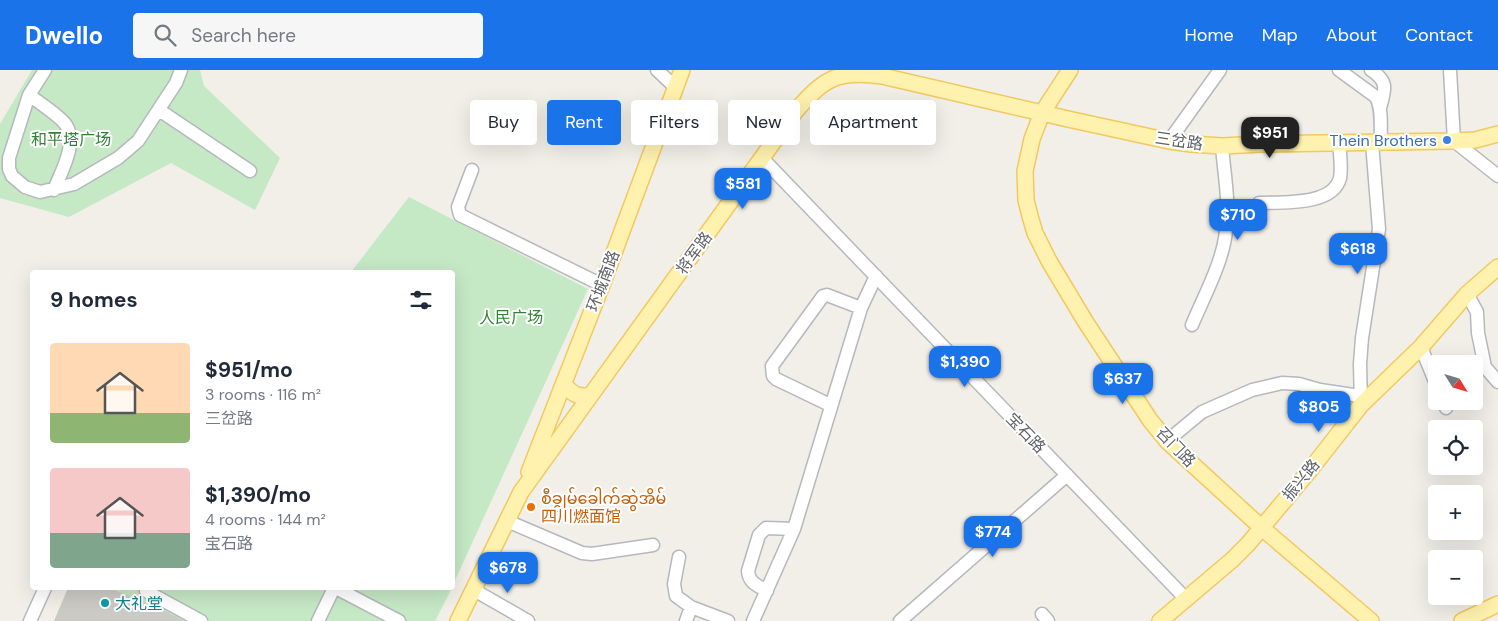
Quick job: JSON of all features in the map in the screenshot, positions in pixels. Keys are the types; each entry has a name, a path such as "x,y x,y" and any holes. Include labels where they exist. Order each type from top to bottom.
{"main road":[{"name":"环城南路","path":"521,492 602,285 682,70"},
{"name":"召门路","path":"1070,70 1042,113 1032,139 1025,171 1026,200 1035,233 1049,261 1085,321 1150,420 1167,441 1262,528 1372,621"},
{"name":"将军路","path":"458,621 521,492 762,158 809,96 840,72 851,72 882,76 1042,113"},
{"name":"三岔路","path":"1042,113 1169,141 1222,146 1454,141 1475,140 1498,134"},
{"name":"振兴路","path":"1160,621 1232,560 1262,528 1360,400 1421,347 1467,294 1498,266"},
{"path":"564,384 577,395 591,394"},
{"path":"1462,621 1498,604"}],"street":[{"path":"45,70 29,95 9,158 9,169 12,176 25,187 40,192 74,184 118,158 138,141 176,83 181,70"},
{"path":"657,70 675,87"},
{"path":"1169,141 1220,70"},
{"path":"1339,70 1376,97 1380,108"},
{"path":"1167,441 1202,412 1252,390 1282,383 1299,384 1360,400 1362,338 1379,229 1377,143 1384,85 1382,78 1371,70"},
{"path":"1450,70 1454,141 1498,176"},
{"path":"29,95 66,125 70,137 69,150 54,190"},
{"path":"159,110 250,171"},
{"path":"1259,203 1310,201 1332,191 1338,183 1340,176 1339,143"},
{"path":"1192,325 1220,257 1226,231 1226,197 1222,146"},
{"name":"宝石路","path":"762,158 1186,599"},
{"path":"472,170 458,206 460,215 602,285"},
{"path":"753,621 794,529 830,405 861,308 876,276"},
{"path":"1467,294 1477,312 1478,334 1485,367 1498,382"},
{"path":"830,405 776,379 773,376 772,366 823,296 827,295 861,308"},
{"path":"1421,347 1428,364"},
{"path":"900,621 1067,475"},
{"path":"507,521 582,553 592,554 653,544"},
{"path":"767,591 751,582 748,571 759,535 766,528 794,529"},
{"path":"679,556 674,584 676,596 691,607 722,620"},
{"path":"30,621 44,590"},
{"path":"318,621 334,590"},
{"path":"339,590 399,621"},
{"path":"474,590 528,621"},
{"path":"146,591 200,621"},
{"path":"686,621 691,607"}],"green space":[{"name":"和平塔广场","path":"32,70 200,70 204,86 280,158 255,210 171,163 69,217 0,198 0,124"},
{"name":"人民广场","path":"409,197 588,289 455,580 455,270 353,270"},
{"path":"68,590 451,590 435,621 54,621"}],"building":[{"name":"大礼堂","path":"67,590 115,590 184,621 54,621"}],"place":[{"name":"Thein Brothers","path":"1447,140"},
{"name":"စီချွမ်ခေါက်ဆွဲအိမ် 四川燃面馆","path":"531,507"},
{"name":"大礼堂","path":"105,603"}]}
